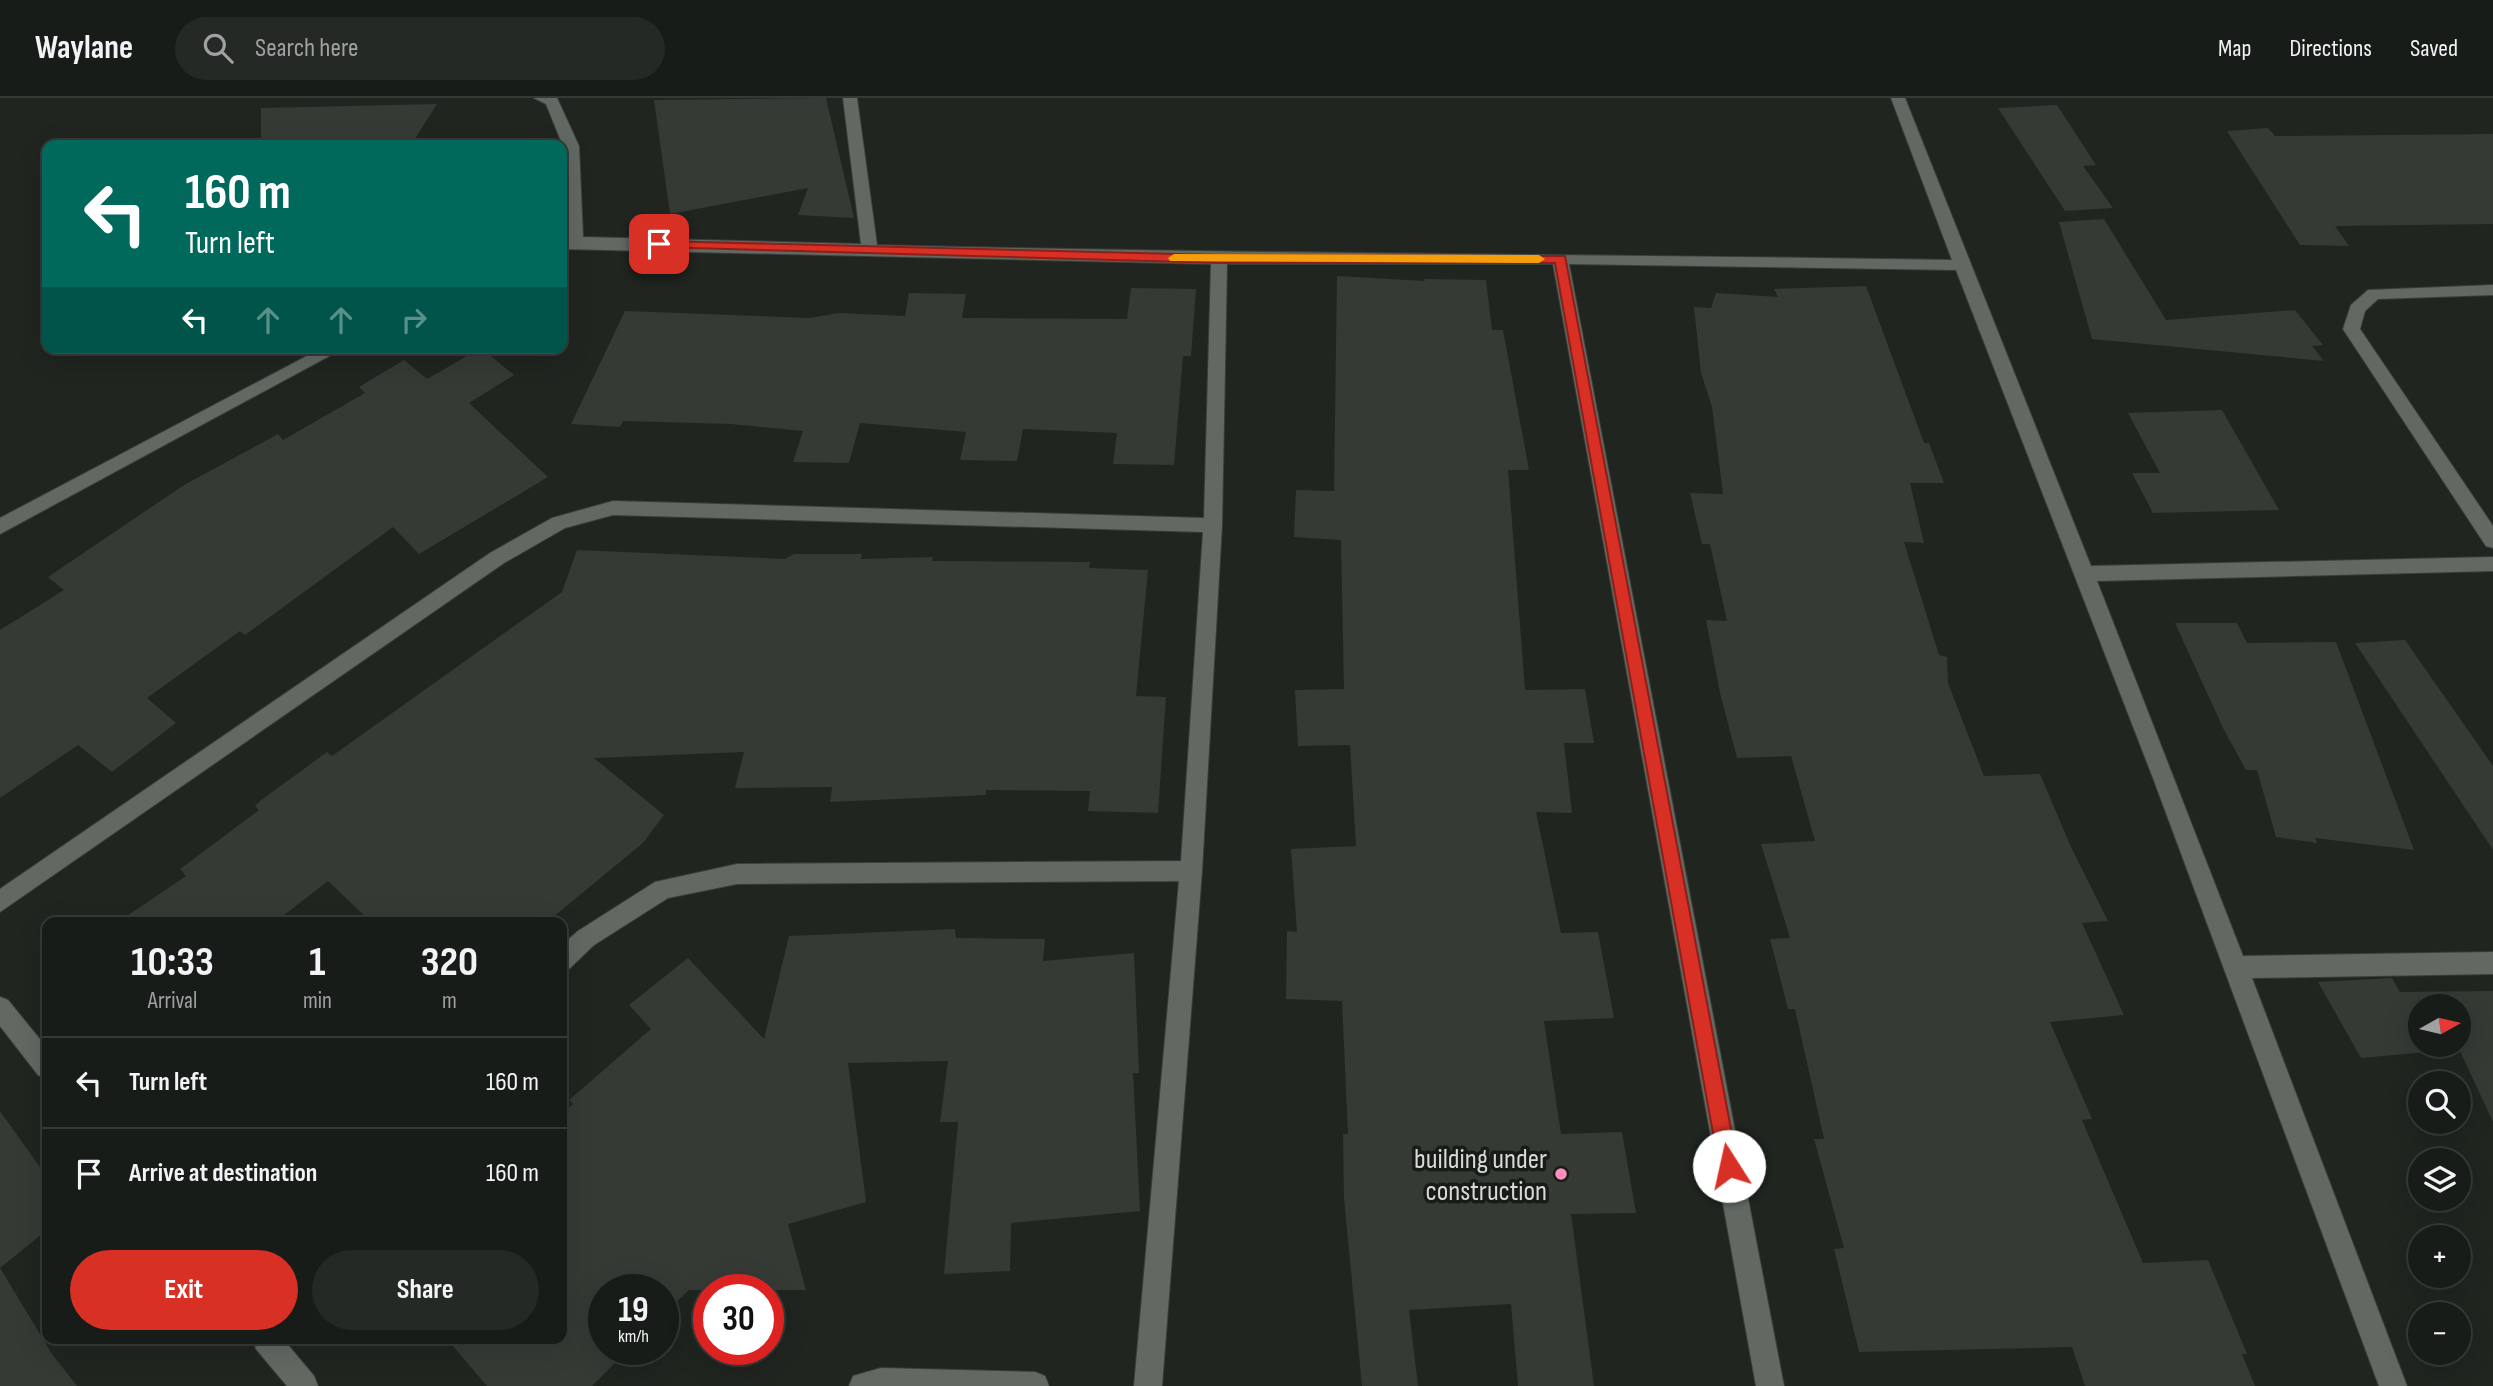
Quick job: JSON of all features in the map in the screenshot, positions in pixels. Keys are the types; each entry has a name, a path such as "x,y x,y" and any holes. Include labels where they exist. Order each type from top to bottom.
{"street":[{"path":"541,98 552,101 571,146 568,243 1219,259 1560,259 1960,265"},
{"path":"850,98 870,249"},
{"path":"1898,98 1960,265 2085,574 2237,967 2393,1386"},
{"path":"1148,1386 1191,871 1213,525 1219,259"},
{"path":"1560,259 1770,1386"},
{"path":"2493,290 2374,294 2357,309 2351,329 2493,541"},
{"path":"0,527 325,354"},
{"path":"0,902 497,558 559,523 613,508 1213,525"},
{"path":"2085,574 2493,565"},
{"path":"567,955 586,938 663,889 737,874 1191,871"},
{"path":"2237,967 2493,963"},
{"path":"0,1008 42,1061"},
{"path":"270,1344 304,1386"},
{"path":"863,1386 881,1382 1035,1386"}],"building":[{"path":"826,98 854,218 798,215 808,188 670,214 654,100"},
{"path":"437,104 414,140 261,140 261,108"},
{"path":"2057,105 2096,165 2083,166 2113,208 2065,211 1998,108"},
{"path":"2268,128 2275,136 2493,134 2493,224 2335,226 2349,246 2300,245 2227,131"},
{"path":"2104,219 2166,320 2295,310 2323,345 2312,346 2324,361 2092,339 2059,222"},
{"path":"1337,276 1425,281 1424,279 1486,280 1492,330 1503,330 1529,470 1508,470 1525,690 1585,689 1594,743 1564,743 1572,813 1536,812 1561,933 1598,932 1614,1018 1544,1021 1561,1134 1622,1132 1636,1213 1571,1214 1594,1386 1518,1386 1511,1304 1409,1310 1418,1386 1362,1386 1344,1198 1343,1134 1348,1134 1342,1001 1286,999 1287,931 1297,932 1291,849 1356,846 1350,745 1298,746 1295,690 1344,689 1341,540 1294,537 1296,490 1334,491"},
{"path":"1866,286 1924,443 1929,443 1944,483 1910,483 1924,543 1904,542 1939,655 1947,657 1948,683 1984,776 2040,774 2071,847 2108,921 2082,923 2124,1015 2050,1022 2092,1119 2082,1120 2143,1263 2208,1260 2247,1354 2242,1354 2255,1386 2085,1386 2072,1347 1859,1352 1834,1249 1844,1248 1814,1139 1824,1139 1795,1009 1788,1009 1770,939 1790,938 1761,844 1815,841 1791,756 1737,758 1720,693 1706,620 1727,621 1710,544 1702,544 1690,493 1723,494 1712,407 1701,373 1694,307 1711,308 1716,293 1778,297 1774,289"},
{"path":"1131,288 1196,289 1191,356 1183,356 1174,465 1113,464 1117,433 1023,429 1017,461 960,460 966,432 860,423 849,463 793,462 803,431 731,424 623,421 620,427 571,424 625,311 809,318 839,313 905,316 909,293 966,294 962,318 1127,319"},
{"path":"471,354 488,354 514,375 469,403 548,477 419,554 393,527 245,635 240,631 147,698 176,723 112,772 78,745 0,798 0,630 64,590 48,577 184,485 278,434 283,440 365,393 359,387 404,360 427,379"},
{"path":"2222,410 2279,510 2153,513 2132,473 2160,473 2128,413"},
{"path":"577,550 785,559 794,554 862,554 861,559 933,557 932,561 1090,562 1089,568 1148,570 1136,696 1166,697 1158,813 1088,811 1090,791 986,790 986,795 830,802 832,787 735,788 744,752 594,758 664,815 643,843 553,917 366,917 328,881 281,917 125,917 186,876 180,869 259,810 255,806 260,801 327,752 332,756 562,592"},
{"path":"2175,623 2237,623 2247,643 2336,642 2414,850 2315,838 2317,843 2276,837 2257,770 2246,770 2223,728"},
{"path":"2405,640 2493,766 2493,850 2355,643"},
{"path":"955,929 956,938 1045,939 1043,961 1134,953 1139,1073 1133,1073 1140,1211 1011,1223 1010,1271 944,1274 958,1122 940,1122 948,1061 848,1063 866,1202 788,1224 806,1290 784,1290 784,1274 693,1274 693,1290 689,1290 679,1300 679,1274 588,1274 588,1365 613,1365 592,1386 487,1386 451,1344 567,1344 567,1109 573,1104 569,1100 651,1029 629,1005 688,958 764,1039 789,936"},
{"path":"2392,978 2400,992 2493,991 2493,1122 2463,1057 2471,1057 2471,994 2408,994 2408,1054 2361,1058 2318,982"},
{"path":"0,1111 42,1170 42,1234 0,1268"},
{"path":"0,1268 42,1337 42,1344 46,1344 77,1386 0,1386"}],"slow traffic":[{"path":"1174,258 1539,259"}],"place":[{"name":"building under construction","path":"1561,1174"}],"route":[{"path":"659,244 1219,259 1560,259 1729,1166"}]}
